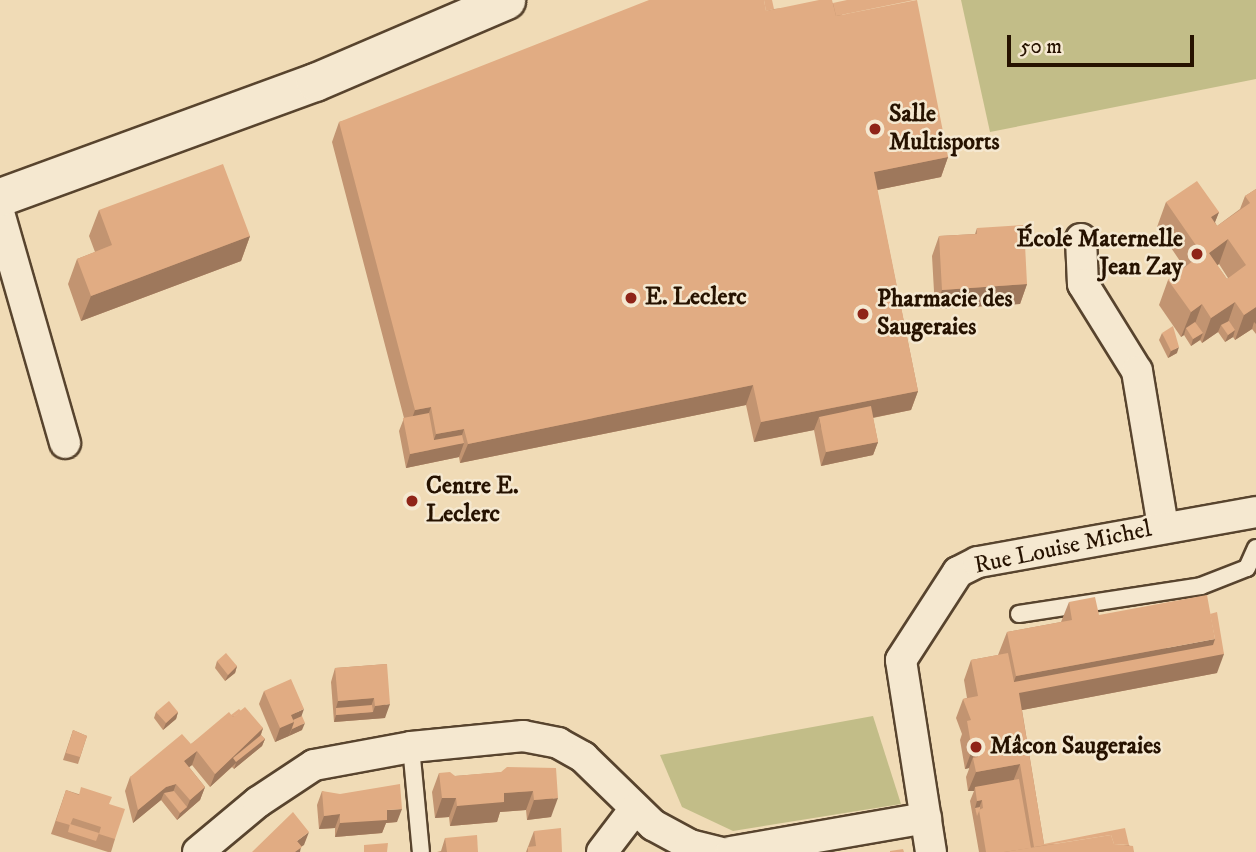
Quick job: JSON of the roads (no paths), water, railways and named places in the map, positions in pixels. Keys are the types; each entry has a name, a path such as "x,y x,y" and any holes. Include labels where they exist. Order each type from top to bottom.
{"street":[{"path":"0,197 315,82 506,0"},
{"path":"0,216 65,443"},
{"path":"1081,239 1083,284 1137,371 1163,527"},
{"name":"Rue Louise Michel","path":"931,852 901,660 958,572 978,562 1256,512"},
{"path":"198,852 296,773 314,765 411,747 523,736 558,743 583,757 617,785 634,810 690,845 719,852"},
{"path":"602,852 634,810"},
{"path":"731,852 926,818"}],"lane":[{"path":"1018,614 1201,586 1247,568 1256,548"},
{"path":"411,747 421,852"}],"place":[{"name":"Salle Multisports","path":"875,129"},
{"name":"École Maternelle Jean Zay","path":"1197,254"},
{"name":"E. Leclerc","path":"631,298"},
{"name":"Pharmacie des Saugeraies","path":"863,314"},
{"name":"Centre E. Leclerc","path":"412,501"},
{"name":"Mâcon Saugeraies","path":"976,747"}]}
